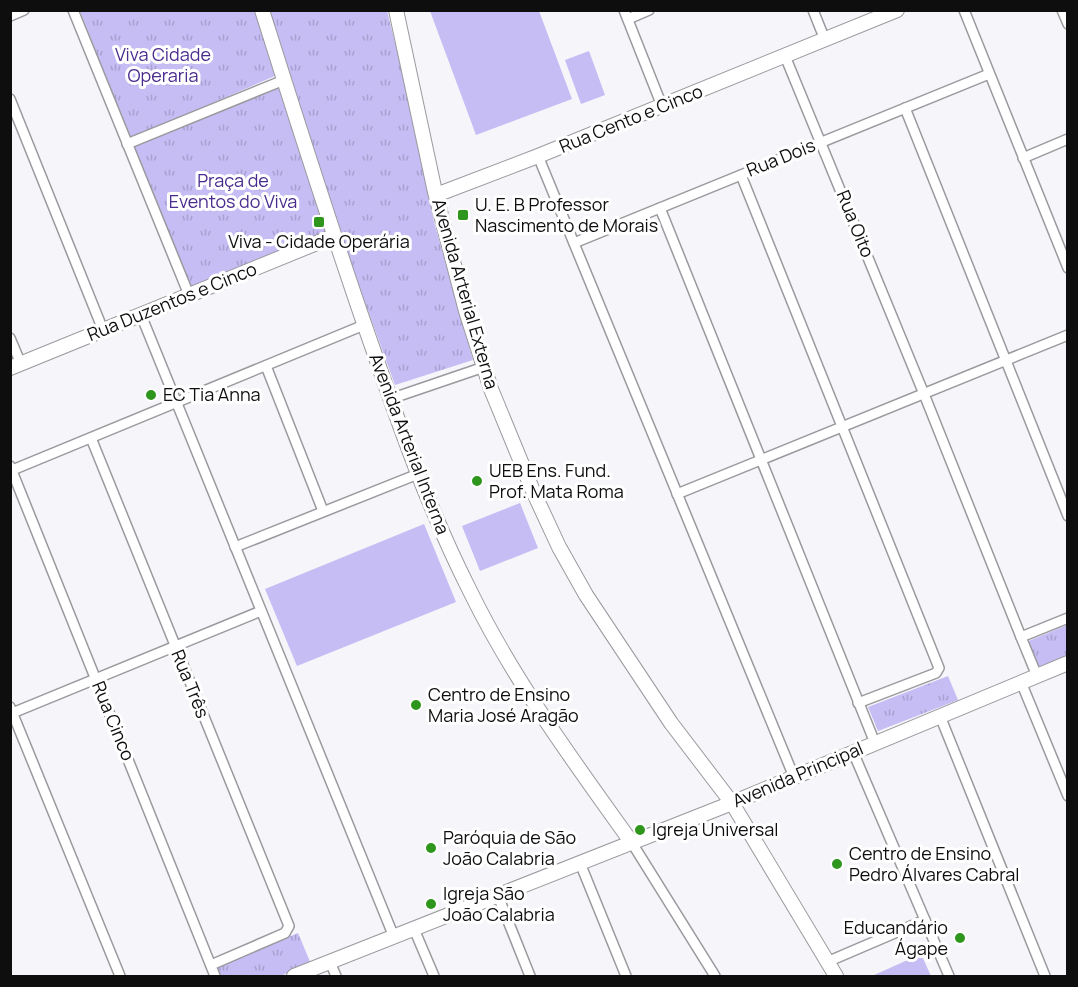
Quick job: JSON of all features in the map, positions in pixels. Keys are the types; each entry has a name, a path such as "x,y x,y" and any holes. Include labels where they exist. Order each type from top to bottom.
{"main road":[{"name":"Avenida Arterial Interna","path":"262,10 364,325 418,474 454,558 486,622 523,686 632,843"},
{"name":"Avenida Arterial Externa","path":"396,10 436,195 466,311 484,367 533,491 586,595 671,723 732,802 836,976"},
{"name":"Rua Cento e Cinco","path":"436,195 897,10"},
{"name":"Rua Duzentos e Cinco","path":"16,366 334,236"},
{"name":"Avenida Principal","path":"294,976 632,843 1068,663"}],"street":[{"path":"10,16 24,10"},
{"path":"73,10 189,295"},
{"path":"649,10 626,15 662,106"},
{"path":"813,10 825,40"},
{"path":"964,10 1068,268"},
{"path":"1062,10 1068,24"},
{"name":"Rua Oito","path":"785,56 822,142 1037,676"},
{"name":"Rua Dois","path":"574,243 989,74"},
{"path":"127,144 284,80"},
{"path":"10,99 103,330"},
{"path":"905,108 1068,516"},
{"path":"1023,158 1068,139"},
{"path":"538,156 794,777"},
{"path":"741,175 939,668 936,673 858,703"},
{"path":"660,208 875,743"},
{"path":"141,315 394,937"},
{"path":"11,469 364,325"},
{"path":"677,494 1068,335"},
{"path":"10,339 16,366"},
{"path":"266,366 323,512"},
{"path":"390,399 484,367"},
{"name":"Rua Três","path":"91,438 289,926 285,933 210,965"},
{"name":"Rua Cinco","path":"11,469 215,976"},
{"path":"235,547 418,474"},
{"path":"120,976 11,711 53,697 261,611"},
{"path":"1021,637 1066,618"},
{"path":"1022,682 1068,796"},
{"path":"940,716 1045,976"},
{"path":"853,752 949,976"},
{"path":"632,843 716,976"},
{"path":"580,863 626,976"},
{"path":"498,896 530,976"},
{"path":"827,962 925,920"},
{"path":"414,929 434,976"},
{"path":"330,962 336,976"}],"green space":[{"name":"Viva Cidade Operaria","path":"80,11 255,11 277,75 130,139"},
{"path":"269,11 387,11 403,74 434,222 473,360 395,385 340,234"},
{"path":"430,11 539,11 572,99 476,135"},
{"path":"589,51 605,95 581,104 565,60"},
{"name":"Praça de Eventos do Viva","path":"279,88 327,236 192,289 133,146"},
{"path":"520,503 538,548 480,571 462,526"},
{"path":"424,524 456,602 297,666 265,589"},
{"path":"1067,625 1067,656 1035,668 1026,642"},
{"path":"948,676 958,700 878,731 868,707"},
{"path":"298,933 311,964 280,976 221,976 217,967"},
{"path":"921,954 931,976 872,976"}],"place":[{"name":"U. E. B Professor Nascimento de Morais","path":"463,215"},
{"name":"Viva - Cidade Operária","path":"319,222"},
{"name":"EC Tia Anna","path":"151,395"},
{"name":"UEB Ens. Fund. Prof. Mata Roma","path":"477,481"},
{"name":"Centro de Ensino Maria José Aragão","path":"416,705"},
{"name":"Igreja Universal","path":"640,830"},
{"name":"Paróquia de São João Calabria","path":"431,848"},
{"name":"Centro de Ensino Pedro Álvares Cabral","path":"837,864"},
{"name":"Igreja São João Calabria","path":"431,904"},
{"name":"Educandário Ágape","path":"960,938"}]}
